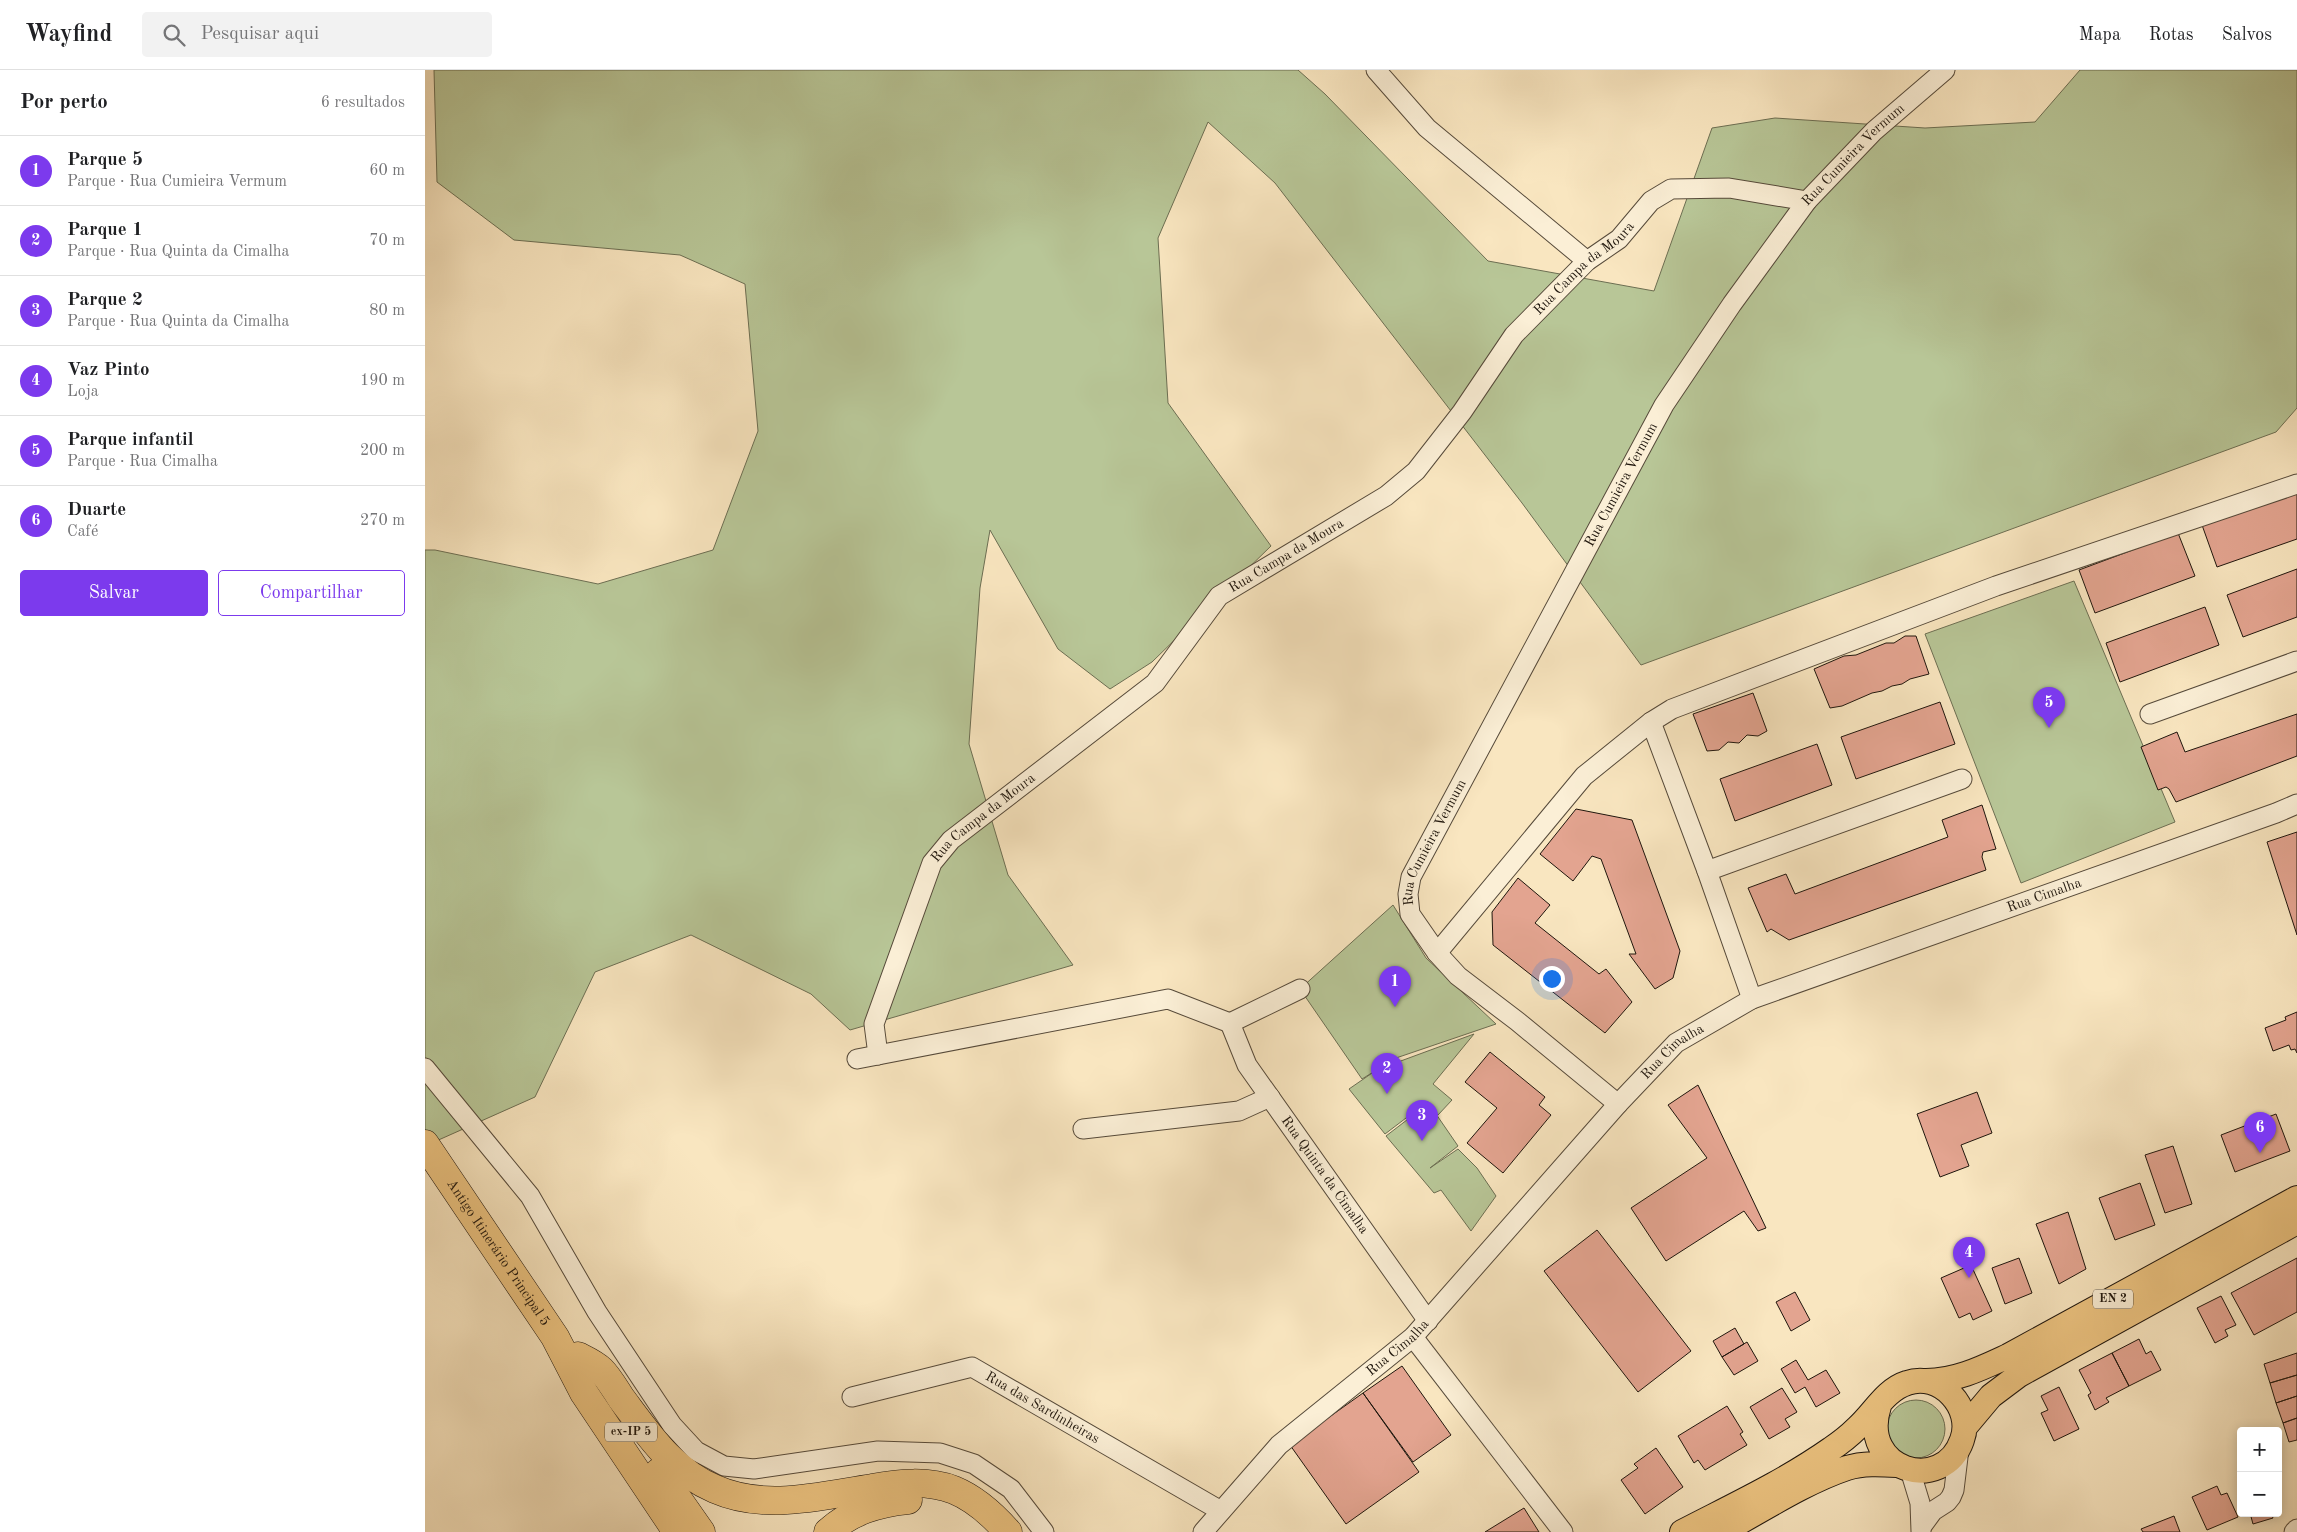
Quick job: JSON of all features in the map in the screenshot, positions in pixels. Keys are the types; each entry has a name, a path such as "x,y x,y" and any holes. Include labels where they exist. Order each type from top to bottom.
{"highway":[{"name":"Antigo Itinerário Principal 5","path":"425,1144 555,1337 584,1393 677,1532"},
{"name":"Antigo Itinerário Principal 5","path":"555,1337 579,1356 701,1532"},
{"path":"579,1356 601,1369 657,1448 685,1472 716,1490 759,1500 786,1501 895,1484 924,1483 954,1490 974,1501 993,1516 1008,1532"},
{"path":"828,1532 842,1520 862,1510 884,1502 911,1499 931,1501 966,1515 985,1532"}],"main road":[{"name":"EN 2","path":"1682,1532 1800,1470 1857,1429 1887,1395 1897,1387 1909,1382 1945,1381 1983,1368 2297,1198"},
{"name":"EN 2","path":"1722,1532 1781,1500 1847,1468 1872,1464 1924,1471 1938,1467 1950,1460 1962,1438 1991,1396 2019,1375 2297,1222"},
{"path":"1923,1381 1936,1384 1948,1391 1957,1401 1963,1413 1962,1438"},
{"path":"1879,1406 1875,1418 1875,1432 1879,1445 1886,1456 1903,1467"}],"street":[{"path":"1376,70 1427,128 1587,261"},
{"name":"Rua Cumieira Vermum","path":"1618,1104 1517,1021 1458,976 1437,953 1410,914 1408,894 1411,878 1664,405 1732,304 1807,201 1874,131 1945,70"},
{"name":"Rua Campa da Moura","path":"878,1055 874,1024 932,863 951,840 1155,683 1219,596 1386,496 1416,471 1462,412 1514,334 1587,261 1619,239 1651,201 1671,189 1729,188 1807,201"},
{"path":"1437,953 1584,776 1651,722 1672,709 1995,586 2297,484"},
{"path":"2149,714 2297,661"},
{"path":"1651,722 1707,871 1752,999"},
{"path":"1707,871 1962,779"},
{"name":"Rua Cimalha","path":"1203,1532 1279,1445 1413,1337 1618,1104 1677,1043 1752,999 2297,804"},
{"path":"857,1059 1168,999 1230,1023 1300,989"},
{"name":"Rua Quinta da Cimalha","path":"1230,1023 1247,1064 1428,1321"},
{"path":"425,1068 530,1196 597,1312 672,1425 696,1451 725,1466 754,1469 878,1452 940,1453 974,1464 1011,1489 1044,1532"},
{"path":"1083,1129 1239,1111 1270,1097"},
{"path":"1413,1337 1563,1532"},
{"name":"Rua das Sardinheiras","path":"852,1397 973,1367 1221,1511"},
{"path":"1921,1529 1933,1511 1951,1497 1962,1438"},
{"path":"1903,1467 1920,1503 1921,1529"},
{"path":"2294,1532 2297,1529"}],"green space":[{"path":"434,70 1298,70 1325,94 1488,261 1654,291 1712,128 1775,118 1925,128 2035,122 2080,70 2297,70 2297,408 2276,432 1641,665 1522,503 1275,183 1208,122 1158,238 1168,403 1271,546 1152,662 1110,689 1058,649 990,530 980,588 969,744 1008,875 1073,965 850,1030 811,994 691,935 595,972 535,1097 425,1146 425,550 435,550 598,584 713,550 758,431 745,284 680,255 514,240 437,182"},
{"path":"2074,581 2175,822 2021,883 1925,634"},
{"path":"1393,905 1426,958 1496,1024 1396,1058 1398,1062 1474,1034 1433,1084 1452,1100 1438,1115 1436,1114 1458,1146 1430,1168 1458,1149 1477,1168 1496,1196 1471,1231 1441,1190 1434,1193 1386,1136 1429,1103 1427,1102 1385,1134 1349,1089 1378,1069 1362,1079 1300,989"},
{"path":"1916,1400 1927,1402 1940,1413 1945,1429 1943,1440 1932,1453 1916,1458 1905,1456 1892,1445 1887,1429 1889,1418 1900,1405"}],"building":[{"path":"2297,491 2297,539 2217,567 2202,525"},
{"path":"2178,533 2195,576 2095,613 2079,570"},
{"path":"2297,569 2297,617 2243,637 2227,595"},
{"path":"2205,607 2219,645 2120,682 2106,643"},
{"path":"1905,636 1916,636 1929,674 1910,679 1902,684 1872,693 1842,706 1830,708 1814,669 1844,656 1856,655 1886,643 1894,643"},
{"path":"1753,693 1767,731 1758,736 1747,735 1739,743 1728,742 1719,750 1707,751 1693,714"},
{"path":"1940,702 1955,744 1856,779 1841,737"},
{"path":"2297,714 2297,756 2176,802 2166,787 2158,790 2141,747 2177,732 2185,752"},
{"path":"1817,744 1832,785 1735,821 1720,779"},
{"path":"1982,805 1996,849 1983,852 1982,857 1986,870 1789,940 1771,929 1767,932 1748,888 1786,874 1795,894 1948,837 1942,820"},
{"path":"1576,809 1632,820 1680,951 1673,978 1655,989 1629,954 1636,954 1601,859 1592,856 1573,881 1540,854"},
{"path":"2297,832 2297,935 2267,842"},
{"path":"1518,878 1550,905 1535,923 1599,974 1606,969 1632,1002 1605,1033 1493,945 1492,912"},
{"path":"2297,1012 2297,1053 2295,1049 2291,1050 2289,1045 2273,1051 2265,1028 2286,1020 2285,1017"},
{"path":"1490,1052 1545,1097 1539,1105 1551,1115 1503,1173 1467,1143 1497,1108 1465,1082"},
{"path":"1698,1085 1766,1228 1758,1231 1744,1211 1666,1261 1631,1208 1707,1158 1668,1105"},
{"path":"1977,1092 1992,1133 1961,1145 1969,1166 1940,1177 1917,1114"},
{"path":"2276,1114 2290,1151 2235,1172 2221,1135"},
{"path":"2173,1146 2192,1204 2165,1213 2145,1155"},
{"path":"2140,1183 2155,1225 2115,1240 2099,1198"},
{"path":"2068,1212 2086,1269 2059,1284 2036,1224"},
{"path":"1597,1230 1691,1351 1638,1392 1544,1271"},
{"path":"2019,1258 2032,1293 2005,1304 1992,1268"},
{"path":"2297,1258 2297,1312 2254,1335 2231,1293"},
{"path":"1971,1265 1992,1311 1973,1320 1970,1313 1959,1318 1941,1278"},
{"path":"1795,1292 1810,1320 1791,1331 1776,1302"},
{"path":"2221,1296 2236,1325 2225,1330 2228,1336 2215,1343 2197,1308"},
{"path":"1735,1328 1744,1344 1722,1357 1713,1341"},
{"path":"2139,1339 2146,1354 2151,1351 2161,1370 2129,1386 2112,1353"},
{"path":"1747,1342 1758,1361 1734,1375 1722,1357"},
{"path":"2112,1353 2129,1386 2106,1398 2109,1402 2095,1410 2088,1395 2091,1393 2079,1370"},
{"path":"2297,1353 2297,1375 2270,1383 2264,1364"},
{"path":"1796,1360 1808,1380 1826,1370 1840,1393 1816,1407 1805,1387 1795,1393 1781,1369"},
{"path":"1402,1366 1451,1435 1413,1462 1363,1393"},
{"path":"2297,1375 2297,1396 2276,1403 2270,1383"},
{"path":"2059,1387 2079,1429 2054,1441 2041,1413 2048,1410 2041,1396"},
{"path":"1782,1388 1797,1412 1785,1419 1790,1427 1769,1439 1750,1407"},
{"path":"1363,1393 1419,1472 1346,1524 1290,1445"},
{"path":"2297,1396 2297,1418 2283,1423 2276,1403"},
{"path":"1727,1406 1743,1432 1740,1434 1747,1445 1705,1470 1698,1460 1694,1463 1678,1436"},
{"path":"2297,1418 2297,1440 2289,1442 2283,1423"},
{"path":"1656,1448 1683,1487 1645,1514 1621,1480 1638,1468 1634,1464"},
{"path":"2217,1486 2221,1495 2227,1493 2238,1517 2207,1530 2192,1497"},
{"path":"1524,1508 1539,1532 1485,1532"},
{"path":"2174,1516 2180,1532 2143,1532 2141,1529"},
{"path":"2251,1517 2273,1518 2253,1524"}],"place":[{"name":"Parque infantil","path":"2049,728"},
{"name":"Parque 5","path":"1395,1007"},
{"name":"Parque 1","path":"1387,1094"},
{"name":"Parque 2","path":"1422,1141"},
{"name":"Duarte","path":"2260,1153"},
{"name":"Vaz Pinto","path":"1969,1278"}]}
